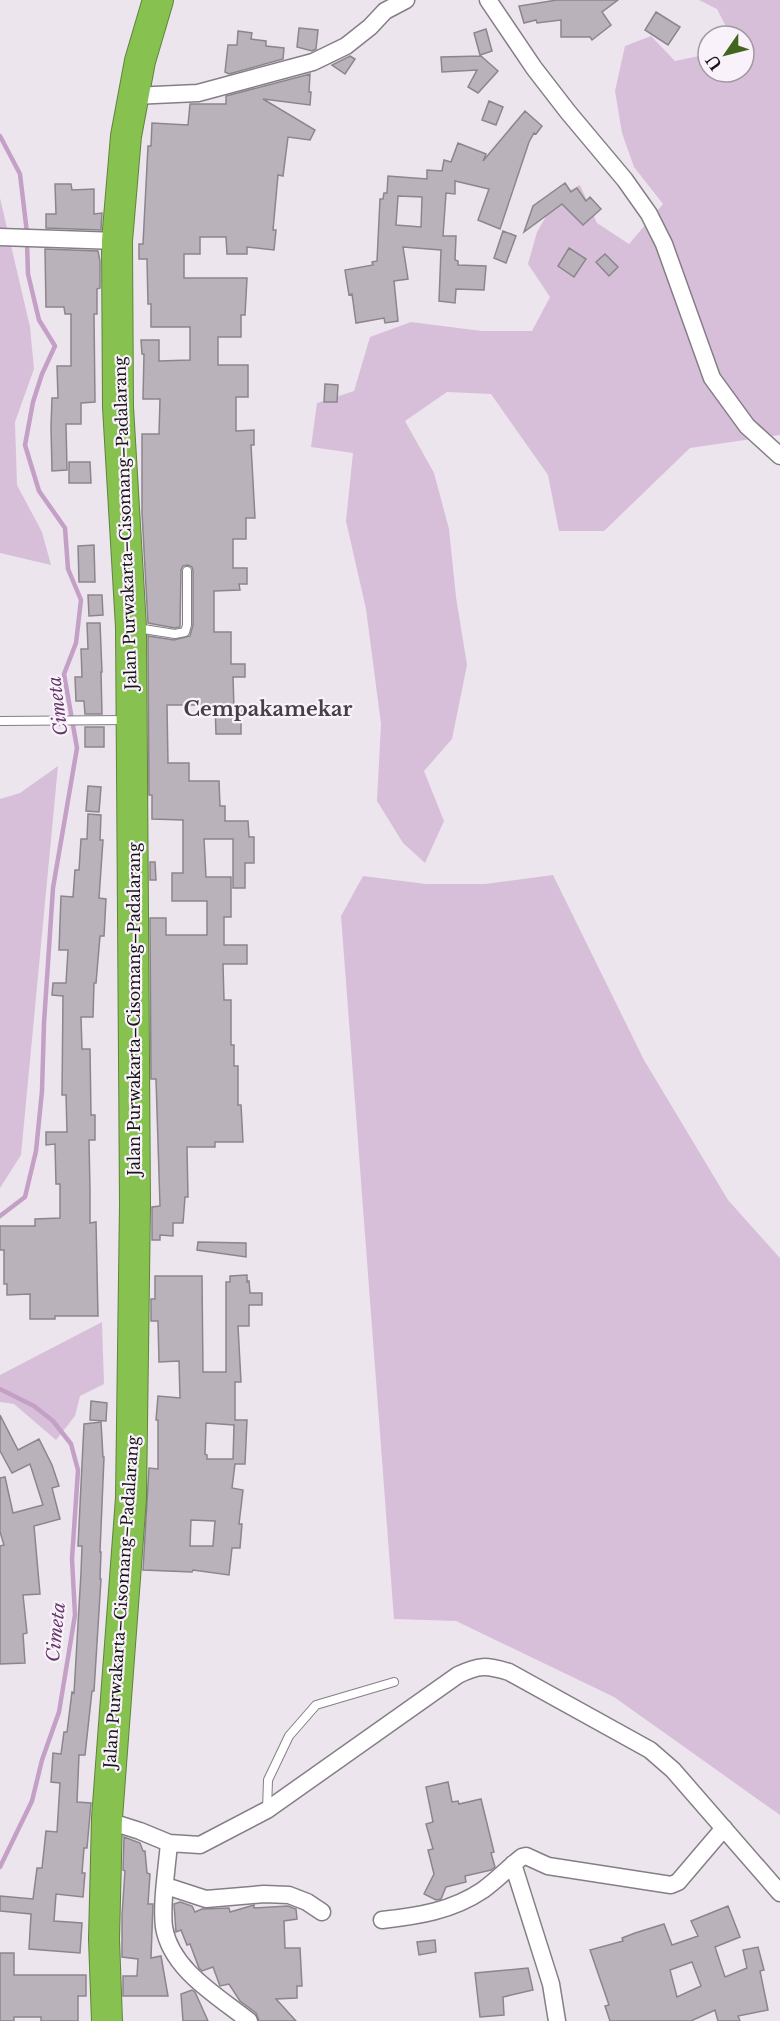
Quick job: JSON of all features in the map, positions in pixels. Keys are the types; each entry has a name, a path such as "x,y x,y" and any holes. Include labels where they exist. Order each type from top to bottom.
{"highway":[{"name":"Jalan Purwakarta–Cisomang–Padalarang","path":"107,2021 104,1939 106,1818 131,1498 135,1204 131,627 118,407 117,241 126,136 140,61 158,0"}],"street":[{"path":"133,96 198,93 313,62 346,46 370,27 385,11 406,0"},
{"path":"488,0 534,68 625,180 649,214 664,244 712,378 747,426 780,456"},
{"path":"6,237 117,241"},
{"path":"106,1818 169,1843 200,1845 267,1810 458,1675 489,1665 509,1671 650,1750 673,1770 780,1893"},
{"path":"382,1920 417,1916 447,1909 484,1889 526,1856 548,1866 671,1885 678,1882 724,1828"},
{"path":"169,1843 163,1914 164,1928 173,1952 196,1978 249,2021"},
{"path":"513,1864 551,1984 557,2021"},
{"path":"166,1886 206,1899 255,1894 289,1895 307,1902 322,1912"}],"lane":[{"path":"131,627 175,634 185,632 187,626 187,571"},
{"path":"0,721 132,720"},
{"path":"267,1810 268,1780 290,1736 316,1705 394,1682"}],"shaded area":[{"path":"699,0 780,0 780,435 690,448 604,531 559,531 548,475 491,394 447,392 405,421 434,473 449,529 456,597 467,665 452,739 424,771 444,821 425,863 403,843 377,801 381,724 366,609 346,521 353,453 311,447 317,403 354,391 370,337 411,322 482,331 532,331 550,297 528,264 537,232 558,196 580,185 597,223 629,244 663,204 634,167 622,133 615,91 625,46 651,36 675,61 696,57 696,84 756,84 756,24 725,24 717,9"},
{"path":"0,198 30,327 34,369 15,422 17,485 42,532 51,565 0,553"},
{"path":"58,766 21,1155 0,1188 0,799 20,793"},
{"path":"553,875 644,1060 728,1200 780,1258 780,1815 614,1697 456,1621 394,1619 341,916 363,876 426,884 485,884"},
{"path":"102,1322 104,1384 80,1396 75,1416 56,1440 14,1404 0,1402 0,1375"}],"building":[{"path":"557,0 618,0 602,12 611,25 592,40 590,37 561,37 561,20 537,23 536,20 524,23 519,6"},
{"path":"656,12 680,27 668,45 645,30"},
{"path":"299,28 318,30 316,49 312,51 297,47"},
{"path":"486,29 492,51 480,55 474,33"},
{"path":"238,31 252,33 251,39 266,41 266,46 284,48 283,59 229,74 225,72 228,45 237,45"},
{"path":"350,56 355,59 345,74 332,65"},
{"path":"481,56 498,71 478,93 468,87 477,70 442,72 441,57"},
{"path":"310,74 310,105 263,99 315,130 310,140 288,137 283,176 278,175 273,230 276,230 274,250 247,247 247,254 227,254 226,237 200,237 200,254 184,254 184,278 247,278 245,315 241,315 241,337 218,337 218,365 248,365 248,397 236,397 236,431 254,430 254,445 251,445 255,518 246,518 246,539 233,539 233,568 247,568 247,584 239,584 240,590 214,591 214,632 231,632 231,664 245,664 245,677 233,677 234,710 241,710 241,734 216,734 215,705 167,705 168,763 189,763 189,781 219,781 220,806 225,806 225,821 248,821 249,837 254,837 254,863 245,863 245,888 233,888 233,839 204,839 206,877 231,877 231,917 224,917 224,945 247,945 247,964 223,964 224,1000 231,1000 231,1045 234,1045 234,1066 238,1066 238,1105 241,1105 243,1142 215,1142 215,1147 187,1147 188,1197 185,1197 183,1223 173,1223 173,1236 160,1235 160,1240 152,1240 152,1207 160,1206 156,1079 151,1079 150,918 166,918 166,935 207,935 207,901 172,901 172,873 183,873 183,820 152,819 152,795 149,795 148,636 174,640 190,636 193,625 193,571 188,565 183,566 181,570 180,627 148,623 142,513 142,434 159,434 160,399 143,399 144,354 142,354 141,340 159,340 159,361 190,360 190,327 151,327 147,259 139,259 139,244 143,244 148,146 151,146 152,123 188,125 190,104 226,104 226,96"},
{"path":"489,101 503,107 496,125 482,120"},
{"path":"525,111 542,126 529,142 500,229 478,220 489,189 455,181 455,194 446,193 443,236 456,236 455,260 458,261 458,265 486,266 484,290 456,289 455,303 439,301 441,250 403,247 408,279 394,281 398,321 385,323 384,318 356,323 352,294 349,295 345,270 373,265 372,262 377,261 380,199 383,199 384,193 387,193 388,176 427,179 427,170 442,171 444,160 451,162 458,143 486,154 483,161","holes":["398,196 422,197 421,227 396,225"]},
{"path":"565,183 571,192 577,188 586,201 590,197 601,209 583,225 562,204 524,232 533,206"},
{"path":"55,184 71,184 72,190 94,189 94,214 102,213 101,230 46,228 46,214 56,214"},
{"path":"503,231 516,236 506,263 494,258"},
{"path":"569,248 586,259 574,277 558,266"},
{"path":"45,249 98,251 100,261 100,288 97,289 97,314 94,314 95,402 81,403 81,424 66,424 67,470 52,471 52,398 58,398 57,366 71,366 71,314 65,314 64,307 46,307"},
{"path":"605,254 618,267 609,276 596,262"},
{"path":"325,384 338,385 337,402 324,402"},
{"path":"69,462 90,462 91,483 69,483"},
{"path":"94,545 95,582 79,582 78,546"},
{"path":"88,595 102,595 103,615 89,616"},
{"path":"87,623 100,623 102,714 85,714 84,701 76,701 75,677 82,677 81,649 88,649"},
{"path":"85,727 104,727 104,747 85,747"},
{"path":"88,786 101,787 99,812 86,811"},
{"path":"88,814 101,815 100,840 103,840 99,898 106,899 104,936 100,936 96,983 94,983 93,1017 81,1017 82,1049 90,1049 91,1115 95,1115 95,1140 89,1140 90,1223 96,1222 98,1316 55,1316 55,1319 30,1319 30,1294 7,1295 7,1284 4,1284 4,1250 0,1250 0,1226 35,1226 35,1219 60,1218 60,1184 56,1184 55,1144 46,1145 46,1132 67,1132 66,1095 62,1095 63,996 52,995 53,983 66,983 68,950 59,950 61,896 73,897 75,870 79,870 81,839 87,839"},
{"path":"150,862 155,862 156,880 150,880"},
{"path":"198,1242 246,1243 246,1257 197,1250"},
{"path":"247,1275 250,1293 262,1293 262,1305 249,1305 249,1326 238,1326 241,1382 235,1382 235,1420 247,1420 245,1464 235,1464 232,1488 243,1490 239,1524 242,1524 240,1548 232,1548 229,1575 193,1570 192,1572 143,1570 149,1468 158,1469 158,1420 156,1420 158,1396 180,1398 179,1361 159,1362 158,1321 151,1321 151,1299 155,1299 155,1276 202,1276 203,1372 226,1372 226,1282 230,1282 230,1276","holes":["206,1423 234,1425 233,1459 207,1459 205,1454","191,1520 215,1521 213,1546 190,1546"]},
{"path":"91,1401 107,1403 106,1421 90,1420"},
{"path":"0,1415 18,1450 39,1439 59,1486 52,1488 60,1519 34,1526 40,1594 23,1595 27,1633 23,1634 25,1663 0,1664 0,1546 4,1545 0,1532 0,1478 5,1477 13,1513 43,1505 30,1464 12,1473 0,1451"},
{"path":"101,1422 104,1457 101,1579 94,1691 92,1691 85,1755 79,1755 77,1802 91,1803 87,1848 84,1848 83,1897 56,1894 54,1921 82,1923 80,1953 29,1949 31,1914 0,1911 0,1896 33,1899 37,1868 42,1868 46,1831 57,1832 60,1783 51,1782 53,1753 61,1754 64,1732 67,1732 72,1692 74,1693 81,1573 82,1546 78,1546 84,1424"},
{"path":"448,1782 452,1802 458,1801 459,1804 481,1799 494,1852 491,1853 495,1867 465,1876 466,1882 446,1887 441,1899 436,1900 424,1894 434,1874 428,1850 433,1849 426,1824 433,1822 426,1787"},
{"path":"124,1837 140,1843 145,1851 147,1873 150,1874 148,1904 153,1904 151,1958 161,1956 168,1996 123,1996 123,1976 137,1976 138,1959 122,1957"},
{"path":"180,1902 192,1906 195,1912 202,1909 229,1908 230,1912 254,1905 254,1908 288,1906 296,1909 297,1919 284,1921 285,1948 300,1948 302,1986 297,1986 297,1998 276,1999 296,2021 259,2021 256,2013 240,2001 229,1984 220,1986 213,1967 202,1971 199,1968 190,1944 187,1945 181,1930 176,1932 174,1904"},
{"path":"728,1906 740,1937 715,1947 725,1977 747,1968 743,1950 758,1947 764,1970 760,1971 768,2010 738,2016 740,2021 718,2021 715,2010 691,2021 610,2021 605,2006 609,2005 590,1950 623,1941 622,1938 664,1924 672,1945 698,1936 691,1921","holes":["692,1962 701,1986 677,1997 670,1970"]},
{"path":"435,1940 436,1952 419,1955 417,1942"},
{"path":"0,1953 14,1953 14,1975 86,1975 86,1996 78,1996 78,2021 41,2021 41,2017 14,2017 14,2021 0,2021"},
{"path":"528,1968 533,1990 503,1997 504,2015 480,2017 475,1973"},
{"path":"192,1990 208,2021 183,2021 181,1994"}],"waterway":[{"name":"Cimeta","path":"0,136 20,174 27,233"},
{"name":"Cimeta","path":"0,1216 25,1197 36,1151 42,1091 53,888 77,748 64,674 76,643 81,600 68,569 65,528 39,491 25,445 33,402 42,374 55,346 39,320 28,274 27,242"},
{"name":"Cimeta","path":"0,1389 34,1406 53,1421 71,1444 78,1470 72,1559 75,1615 59,1712 42,1760 32,1801 0,1867"}],"district":[{"name":"Cempakamekar","path":"268,709"}]}
